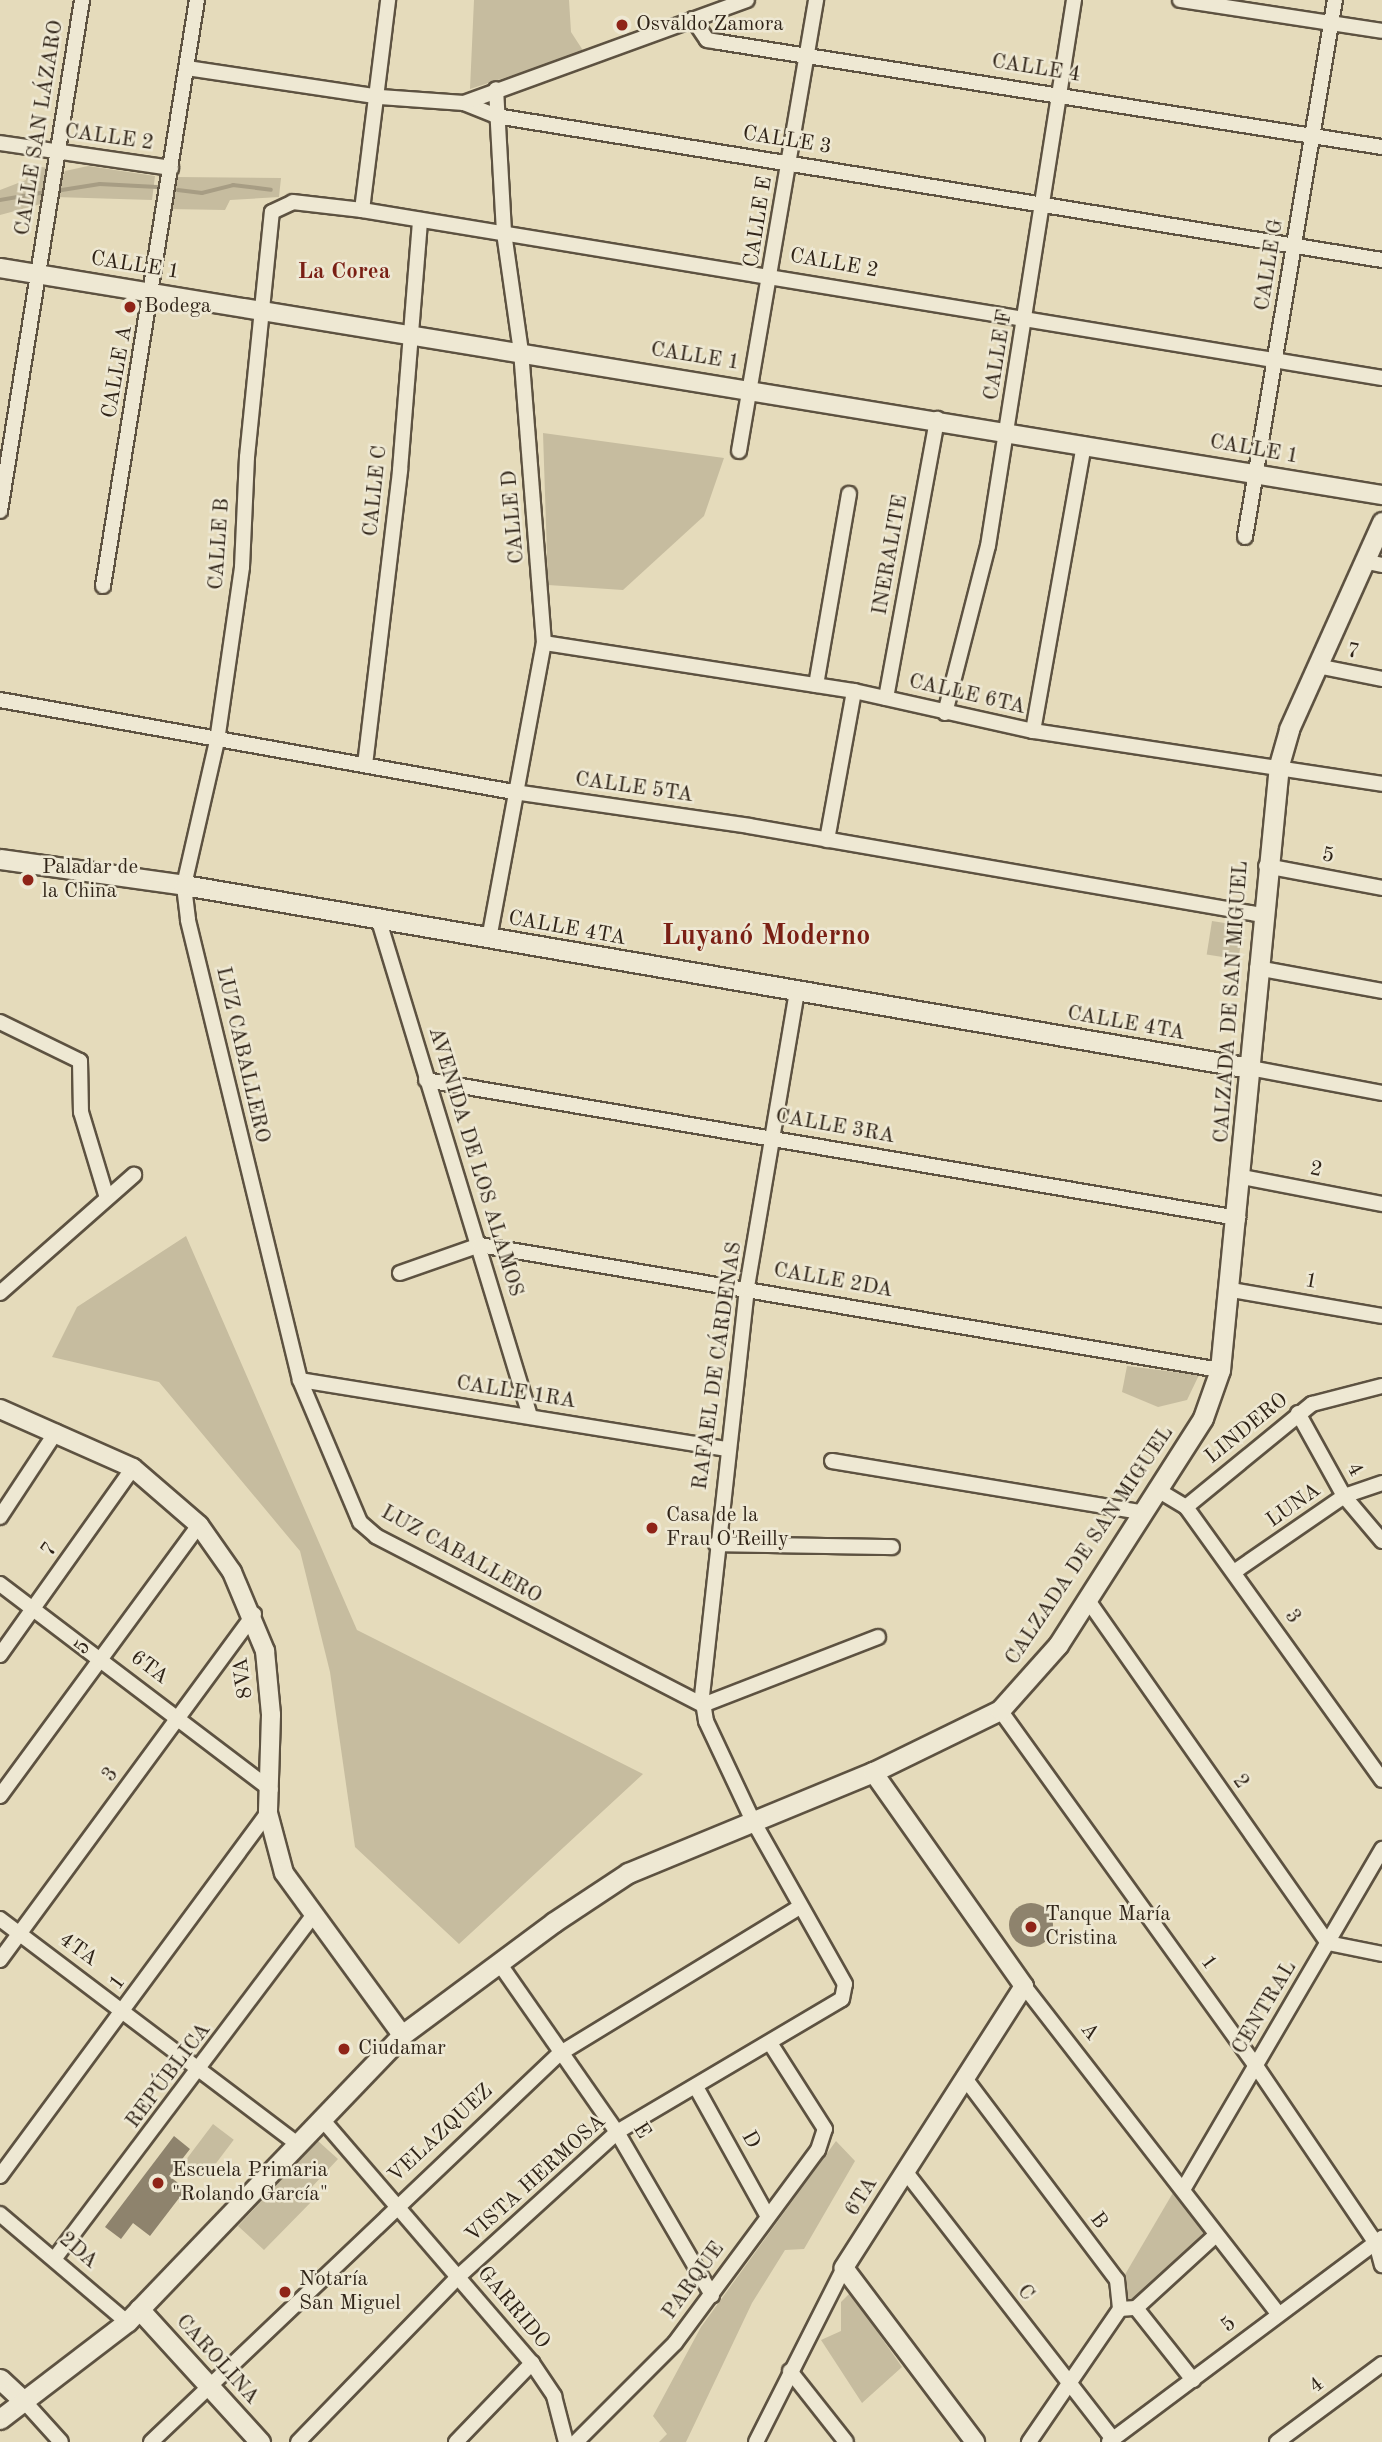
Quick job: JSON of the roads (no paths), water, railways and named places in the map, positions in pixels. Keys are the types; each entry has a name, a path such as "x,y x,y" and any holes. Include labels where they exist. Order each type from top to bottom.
{"main road":[{"name":"CALZADA DE SAN MIGUEL","path":"0,2419 133,2315 402,2035 499,1963 628,1873 873,1772 1000,1710 1029,1681 1087,1599 1203,1418 1220,1370 1232,1290 1266,866 1279,765 1317,666 1373,563 1382,522"},
{"name":"CALLE 4TA","path":"0,859 184,885 379,921 1250,1068"},
{"name":"CAROLINA","path":"133,2315 211,2386 260,2442"},
{"path":"0,2379 24,2401"}],"street":[{"name":"CALLE SAN LÁZARO","path":"0,511 82,0"},
{"name":"CALLE A","path":"103,586 153,292 197,0"},
{"path":"362,210 380,97 388,0"},
{"path":"464,103 496,89 747,0"},
{"name":"CALLE E","path":"740,451 816,0"},
{"name":"CALLE F","path":"945,713 988,546 1009,432 1074,0"},
{"path":"1180,0 1382,31"},
{"name":"CALLE G","path":"1245,537 1335,0"},
{"name":"CALLE 4","path":"693,19 707,40 1059,94 1311,138 1382,147"},
{"name":"CALLE 3","path":"187,68 380,97 464,103 496,116 1382,260"},
{"name":"CALLE D","path":"489,939 514,792 544,643 521,352 504,232 496,89"},
{"name":"CALLE 2","path":"0,143 171,168"},
{"name":"CALLE 2","path":"279,204 362,210 504,232 1382,377"},
{"name":"CALLE B","path":"184,885 216,741 242,567 268,226 279,204"},
{"name":"CALLE C","path":"365,765 411,335 420,220"},
{"name":"CALLE 1","path":"0,268 937,419 1382,495"},
{"name":"INERALITE","path":"886,698 937,419"},
{"path":"1033,731 1084,444"},
{"path":"816,685 849,494"},
{"name":"CALLE 6TA","path":"544,643 854,691 1033,731 1279,765 1382,784"},
{"name":"7","path":"1317,666 1382,679"},
{"path":"827,840 854,691"},
{"name":"CALLE 5TA","path":"0,700 216,741 514,792 827,840 1262,915"},
{"name":"5","path":"1266,866 1382,888"},
{"name":"LUZ CABALLERO","path":"184,885 191,932 300,1380 360,1522 376,1536 703,1705"},
{"name":"AVENIDA DE LOS ALAMOS","path":"379,921 530,1416"},
{"path":"1257,968 1382,991"},
{"name":"RAFAEL DE CÁRDENAS","path":"753,1821 703,1705 726,1449 747,1287 797,992"},
{"path":"0,1022 80,1060 80,1112 106,1195"},
{"path":"1250,1068 1382,1093"},
{"name":"CALLE 3RA","path":"426,1080 774,1137 1238,1218"},
{"path":"0,1293 106,1195 134,1175"},
{"name":"2","path":"1242,1177 1382,1204"},
{"name":"CALLE 2DA","path":"400,1273 480,1245 747,1287 1220,1370"},
{"name":"1","path":"1232,1290 1382,1316"},
{"name":"CALLE 1RA","path":"300,1380 726,1449"},
{"name":"LINDERO","path":"1186,1507 1298,1413 1340,1394 1382,1386"},
{"name":"8VA","path":"0,1409 133,1468 199,1525 254,1614 270,1702 271,1790 268,1813 285,1873 312,1917 402,2035"},
{"name":"4","path":"1298,1413 1345,1496 1382,1541"},
{"path":"0,1517 56,1432"},
{"path":"832,1461 1142,1512"},
{"name":"7","path":"0,1655 133,1468"},
{"name":"LUNA","path":"1234,1572 1345,1496 1382,1483"},
{"name":"3","path":"1156,1489 1186,1507 1382,1780"},
{"name":"5","path":"0,1796 199,1525"},
{"path":"716,1544 892,1546"},
{"name":"6TA","path":"0,1584 271,1790"},
{"name":"2","path":"1087,1599 1328,1943"},
{"name":"3","path":"0,1960 254,1614"},
{"path":"703,1705 878,1637"},
{"name":"1","path":"1000,1710 1379,2241 1382,2265"},
{"name":"A","path":"873,1772 1024,1986 1184,2188 1216,2235 1278,2314"},
{"name":"1","path":"0,2176 268,1813"},
{"path":"753,1821 800,1907"},
{"name":"CENTRAL","path":"1184,2188 1382,1849"},
{"name":"VISTA HERMOSA","path":"298,2442 459,2276 617,2132 842,1999 845,1984 800,1907"},
{"name":"VELAZQUEZ","path":"151,2442 399,2202 559,2053 800,1907"},
{"name":"REPÚBLICA","path":"55,2258 202,2069 312,1917"},
{"name":"4TA","path":"0,1919 298,2144"},
{"path":"1328,1943 1382,1954"},
{"name":"E","path":"499,1963 559,2053 617,2132 712,2295"},
{"name":"6TA","path":"756,2442 844,2267 1024,1986"},
{"name":"PARQUE","path":"576,2442 675,2343 767,2215 818,2150 825,2129 770,2043"},
{"name":"B","path":"964,2077 1116,2280 1120,2309"},
{"name":"D","path":"696,2087 767,2215"},
{"name":"GARRIDO","path":"321,2118 399,2202 532,2363 554,2396 566,2442"},
{"name":"C","path":"905,2171 1111,2441"},
{"name":"2DA","path":"0,2214 133,2315"},
{"path":"1029,2442 1071,2386 1120,2309 1136,2308 1216,2235"},
{"name":"5","path":"1111,2441 1379,2241"},
{"path":"844,2267 975,2442"},
{"path":"1136,2308 1193,2379"},
{"path":"456,2442 532,2363"},
{"name":"4","path":"1277,2442 1382,2364"},
{"path":"790,2371 846,2442"},
{"path":"24,2401 61,2442"}],"waterway":[{"path":"62,190 100,184 157,187"},
{"path":"178,190 202,193 233,185 271,190"},
{"path":"0,200 41,193"}],"place":[{"name":"Osvaldo Zamora","path":"622,25"},
{"name":"Bodega","path":"130,307"},
{"name":"Paladar de la China","path":"28,880"},
{"name":"Casa de la Frau O'Reilly","path":"652,1528"},
{"name":"Tanque María Cristina","path":"1031,1927"},
{"name":"Ciudamar","path":"344,2049"},
{"name":"Escuela Primaria \"Rolando García\"","path":"158,2183"},
{"name":"Notaría San Miguel","path":"285,2292"}],"district":[{"name":"La Corea","path":"344,272"},
{"name":"Luyanó Moderno","path":"766,937"}]}
